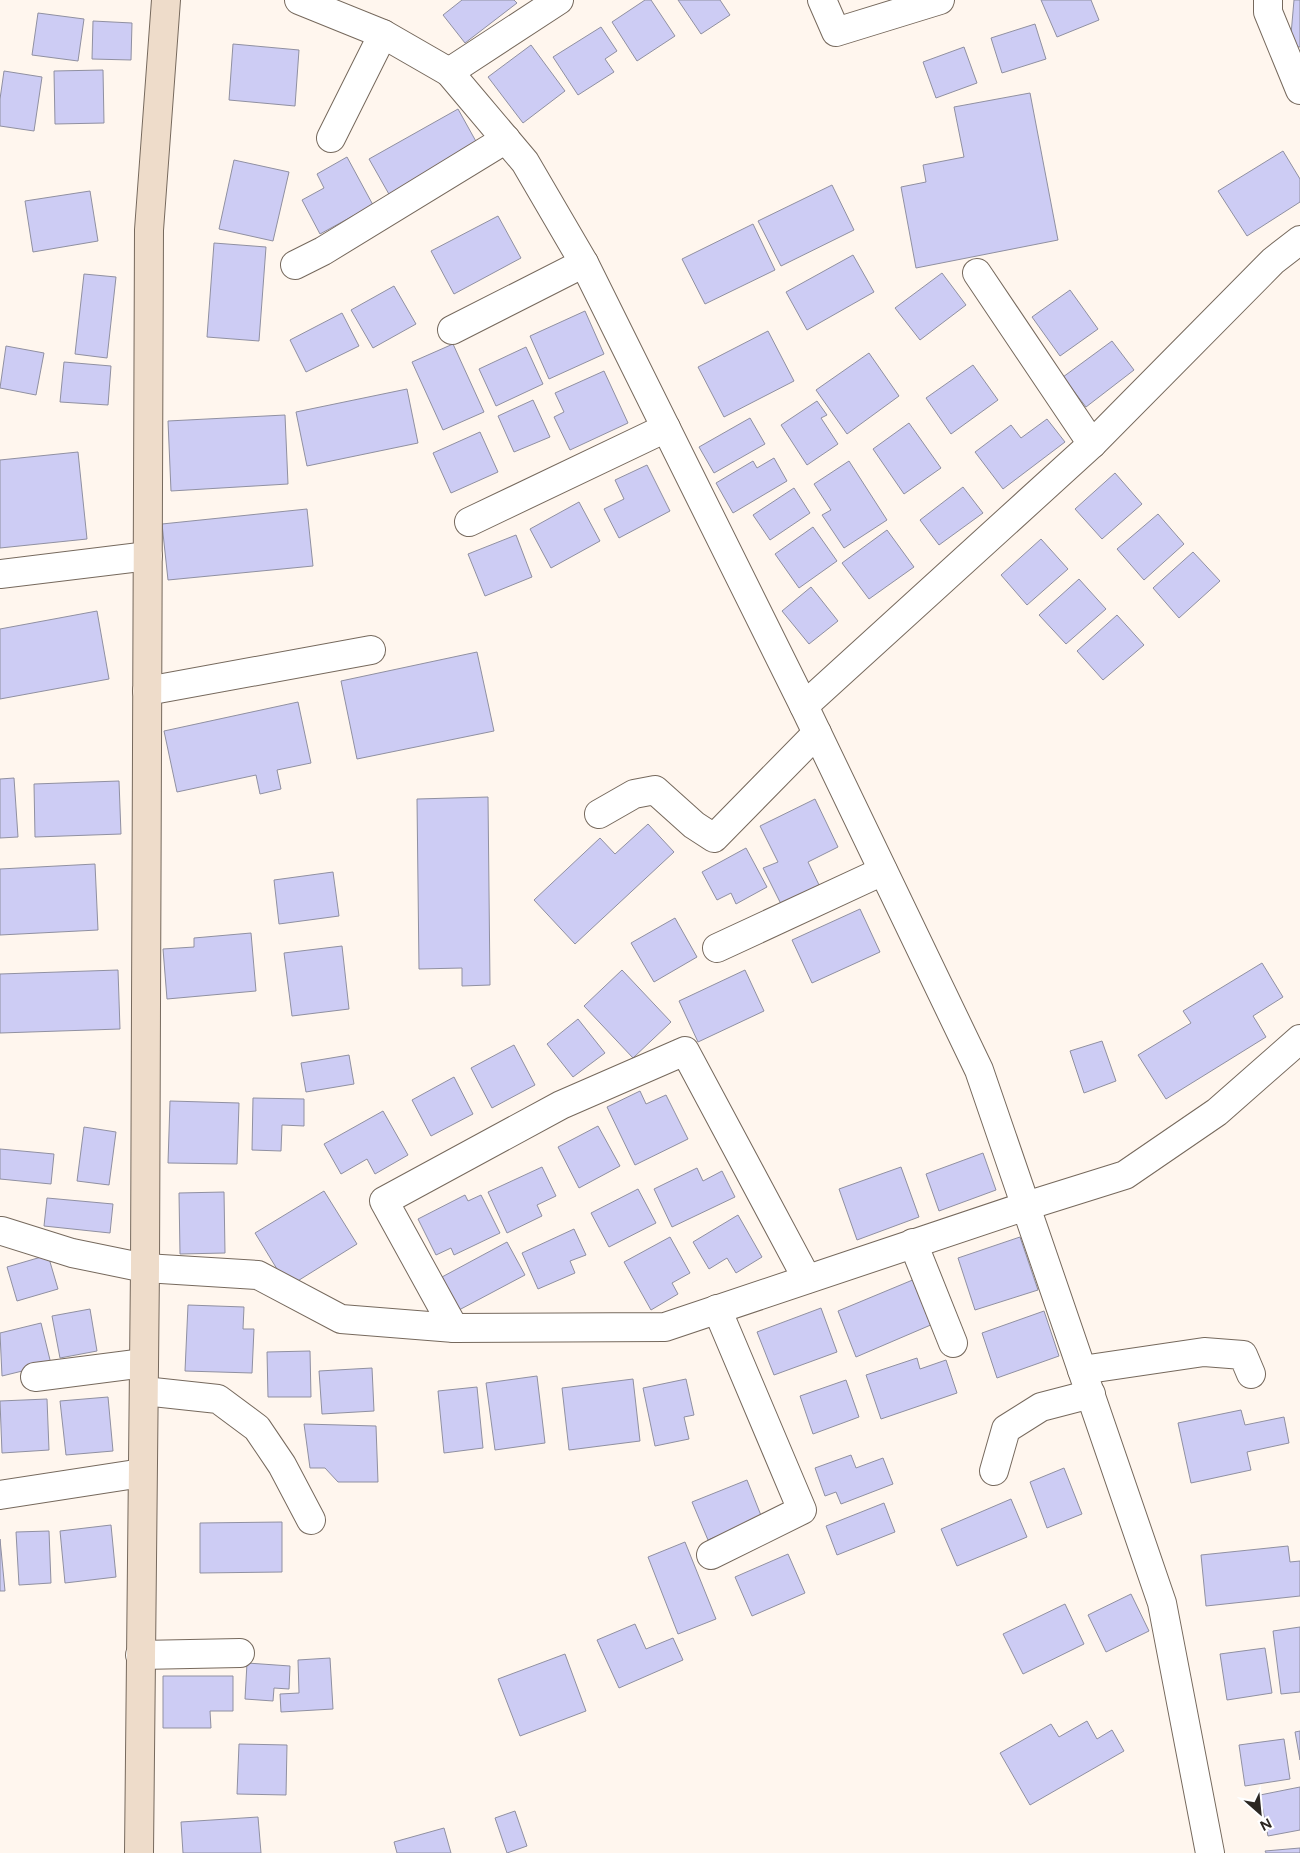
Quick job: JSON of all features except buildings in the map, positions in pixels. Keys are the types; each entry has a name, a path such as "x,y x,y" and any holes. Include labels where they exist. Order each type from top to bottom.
{"street":[{"path":"139,1853 145,1268 149,230 166,0"},
{"path":"299,0 383,34 449,72 525,162 584,264 804,706 979,1070 1162,1603 1210,1853"},
{"path":"449,72 559,0"},
{"path":"822,0 836,32 940,0"},
{"path":"1268,0 1268,12 1300,90"},
{"path":"331,138 383,34"},
{"path":"295,265 323,251 506,139"},
{"path":"804,706 1092,444 1273,261 1300,240"},
{"path":"452,330 584,264"},
{"path":"977,273 1092,444"},
{"path":"470,522 666,428"},
{"path":"0,574 148,556"},
{"path":"148,691 371,650"},
{"path":"599,814 634,794 655,790 694,825 714,838 817,733"},
{"path":"717,948 883,871"},
{"path":"2,1231 72,1253 145,1268 258,1275 341,1319 454,1328 665,1327 807,1278 1125,1175 1217,1112 1300,1039"},
{"path":"454,1328 384,1200 561,1105 685,1051 807,1278"},
{"path":"914,1243 953,1343"},
{"path":"710,1555 802,1510 717,1309"},
{"path":"994,1472 1006,1429 1087,1382 1204,1352 1243,1355 1251,1374"},
{"path":"35,1377 144,1363"},
{"path":"144,1391 218,1399 257,1428 282,1465 311,1520"},
{"path":"0,1494 142,1473"},
{"path":"140,1655 240,1653"}]}
